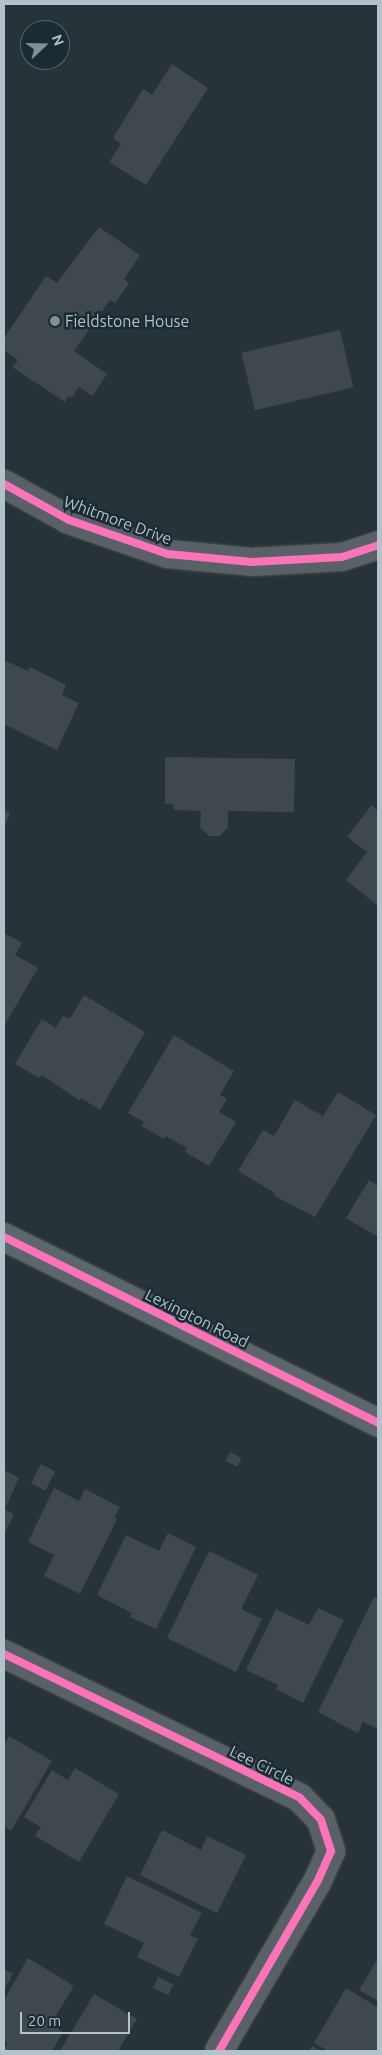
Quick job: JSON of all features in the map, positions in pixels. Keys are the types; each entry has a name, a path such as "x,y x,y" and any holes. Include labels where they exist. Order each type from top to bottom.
{"main road":[{"name":"Lexington Road","path":"4,1237 378,1423"}],"street":[{"name":"Whitmore Drive","path":"4,484 69,520 168,554 252,562 342,557 378,545"},
{"name":"Lee Circle","path":"4,1654 300,1798 322,1820 331,1851 317,1882 219,2051"}],"building":[{"path":"172,64 208,88 146,185 109,162 121,144 113,138 143,89 152,95"},
{"name":"Fieldstone House","path":"99,227 140,255 124,279 129,283 115,303 110,300 74,351 107,374 92,396 79,387 72,397 69,396 65,402 12,367 18,360 4,350 4,338 46,276 57,283"},
{"path":"340,330 353,387 255,410 242,353"},
{"path":"4,660 28,671 30,667 66,685 62,695 79,703 57,750 6,725 4,730"},
{"path":"165,757 295,759 294,812 228,811 228,827 220,836 209,836 200,827 201,811 174,810 173,804 165,804"},
{"path":"372,805 378,810 378,906 346,880 367,852 347,837"},
{"path":"4,810 10,813 4,827"},
{"path":"4,933 22,943 15,955 38,968 4,1026"},
{"path":"84,995 145,1032 100,1110 81,1098 80,1101 42,1075 39,1078 15,1064 42,1019 56,1028 63,1016 70,1019"},
{"path":"174,1035 234,1071 220,1095 227,1099 219,1112 236,1122 209,1166 185,1152 187,1148 166,1136 164,1139 142,1126 144,1122 128,1113"},
{"path":"338,1092 376,1115 315,1217 273,1195 275,1193 238,1171 263,1130 274,1136 295,1100 323,1116"},
{"path":"369,1180 377,1185 378,1183 378,1237 346,1218"},
{"path":"230,1452 242,1458 237,1467 225,1461"},
{"path":"41,1464 55,1471 45,1491 31,1484"},
{"path":"4,1470 19,1478 5,1509 14,1514 4,1535"},
{"path":"54,1488 79,1501 85,1489 120,1507 114,1518 117,1519 80,1594 44,1576 54,1555 28,1542"},
{"path":"168,1533 196,1547 156,1629 130,1617 132,1613 97,1595 126,1535 159,1551"},
{"path":"209,1551 258,1575 241,1609 262,1619 236,1672 167,1638"},
{"path":"374,1597 378,1599 378,1729 363,1722 358,1733 318,1712"},
{"path":"318,1608 344,1620 303,1703 276,1689 278,1685 246,1670 276,1609 309,1625"},
{"path":"9,1736 52,1761 11,1831 4,1826 4,1745"},
{"path":"75,1768 119,1794 79,1862 35,1836 41,1827 24,1817 52,1770 68,1780"},
{"path":"162,1830 201,1850 207,1836 246,1855 217,1913 140,1875"},
{"path":"127,1876 202,1913 190,1935 198,1939 179,1977 137,1957 144,1943 104,1924"},
{"path":"28,1958 74,1986 51,2024 63,2032 52,2051 4,2050 7,2043 4,2040 4,2000"},
{"path":"378,1958 378,2001 359,1990"},
{"path":"4,1969 13,1974 4,1990"},
{"path":"158,1977 173,1984 168,1995 153,1988"},
{"path":"346,1988 378,2007 378,2051 328,2051 314,2043"},
{"path":"94,1994 137,2019 118,2051 60,2051"},
{"path":"312,2046 322,2051 309,2051"}],"cycle path":[{"path":"4,484 69,520 168,554 252,562 342,557 378,545"},
{"path":"4,1237 378,1423"},
{"path":"4,1654 300,1798 321,1820 331,1851 317,1882 219,2051"}],"place":[{"name":"Fieldstone House","path":"55,321"}]}
